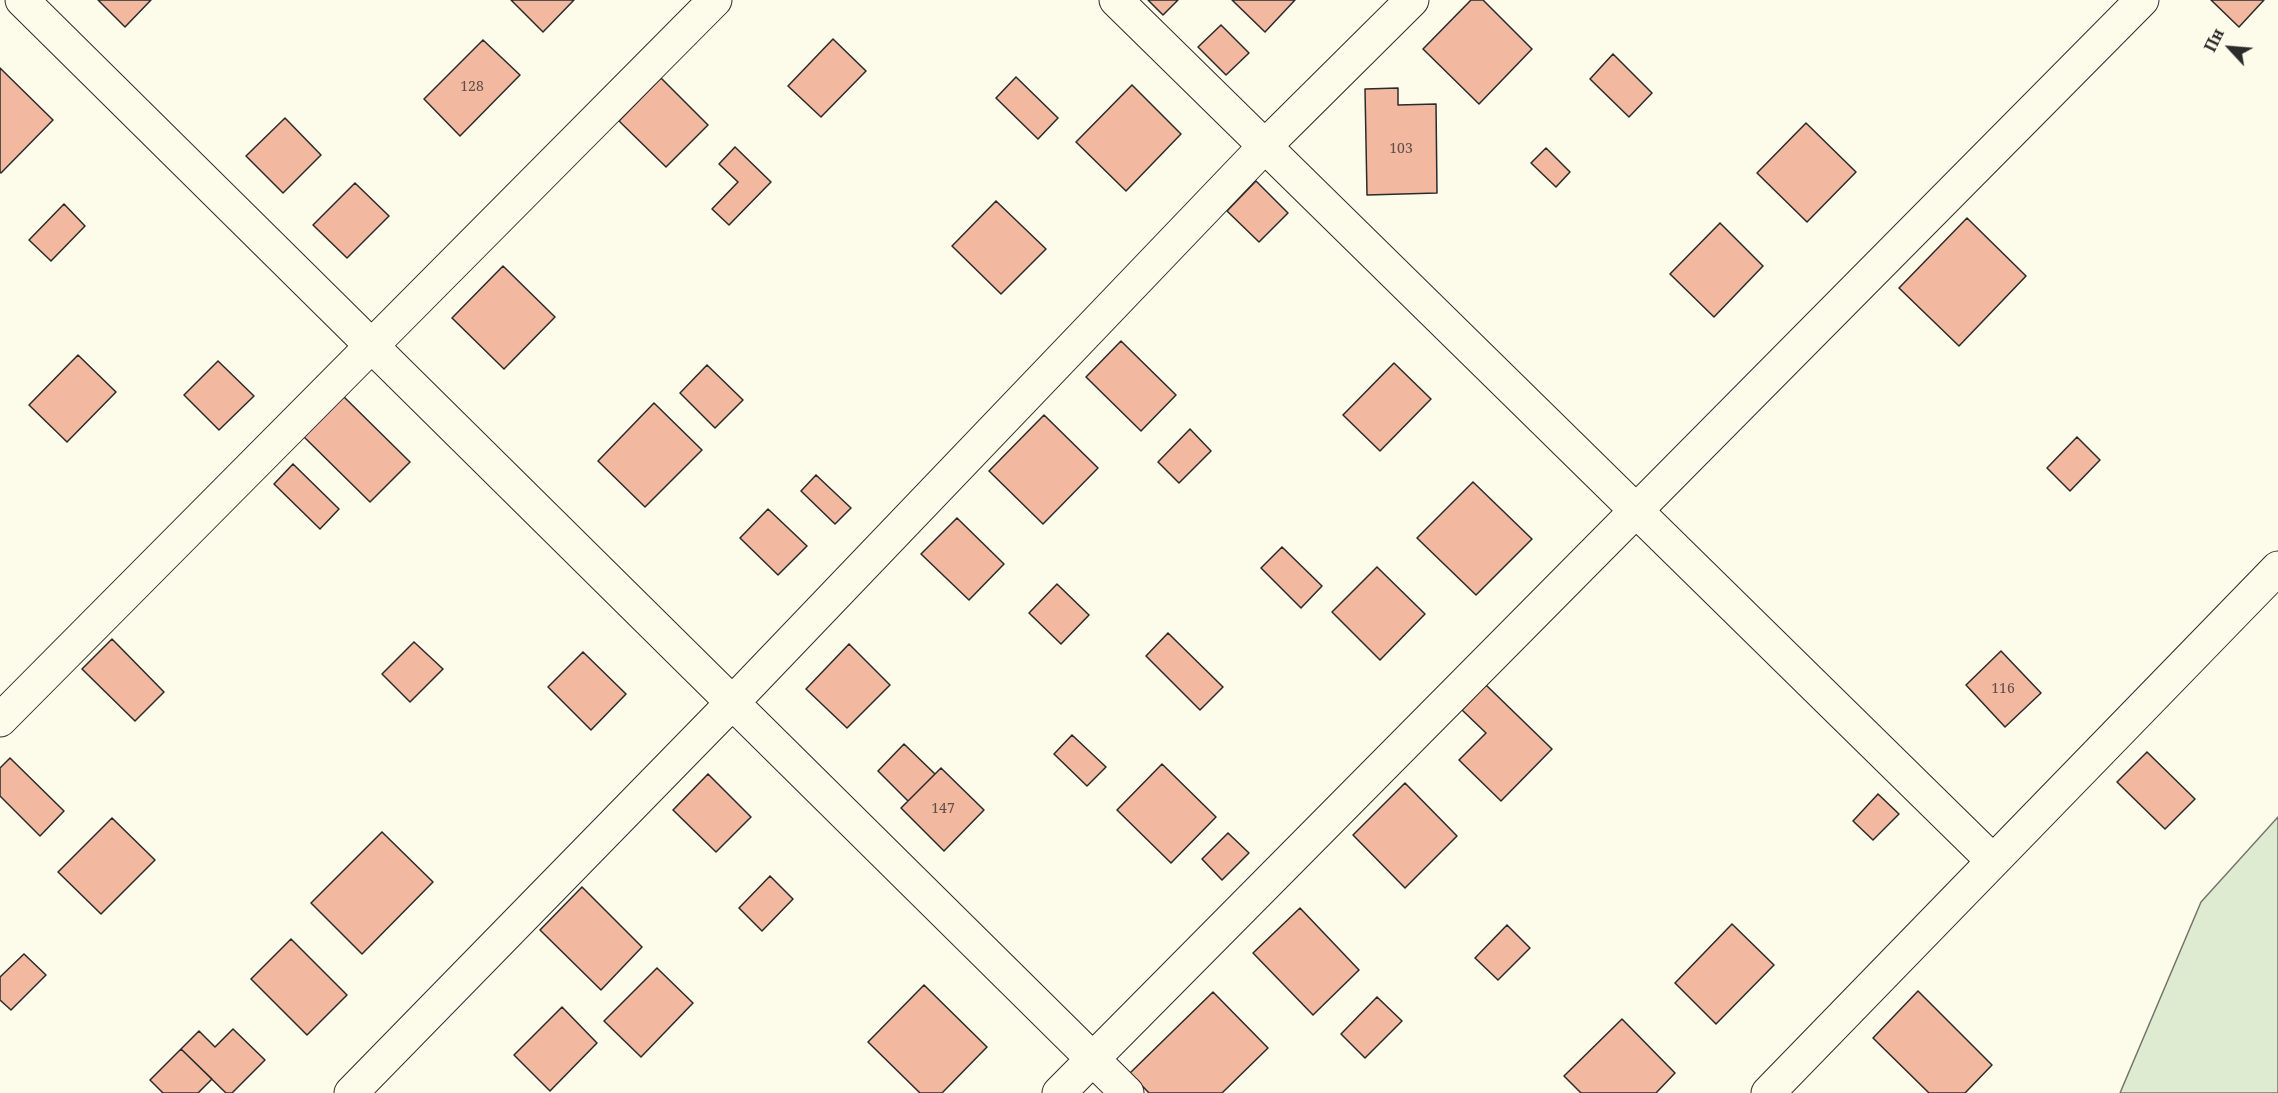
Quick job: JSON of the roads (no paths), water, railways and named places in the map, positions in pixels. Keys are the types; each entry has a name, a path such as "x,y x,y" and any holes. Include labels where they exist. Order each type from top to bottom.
{"street":[{"path":"22,0 1127,1093"},
{"path":"0,720 715,0"},
{"path":"1116,0 1993,861"},
{"path":"351,1093 732,703 1265,146 1412,0"},
{"path":"1059,1093 2142,0"},
{"path":"1768,1093 2278,568"}]}
